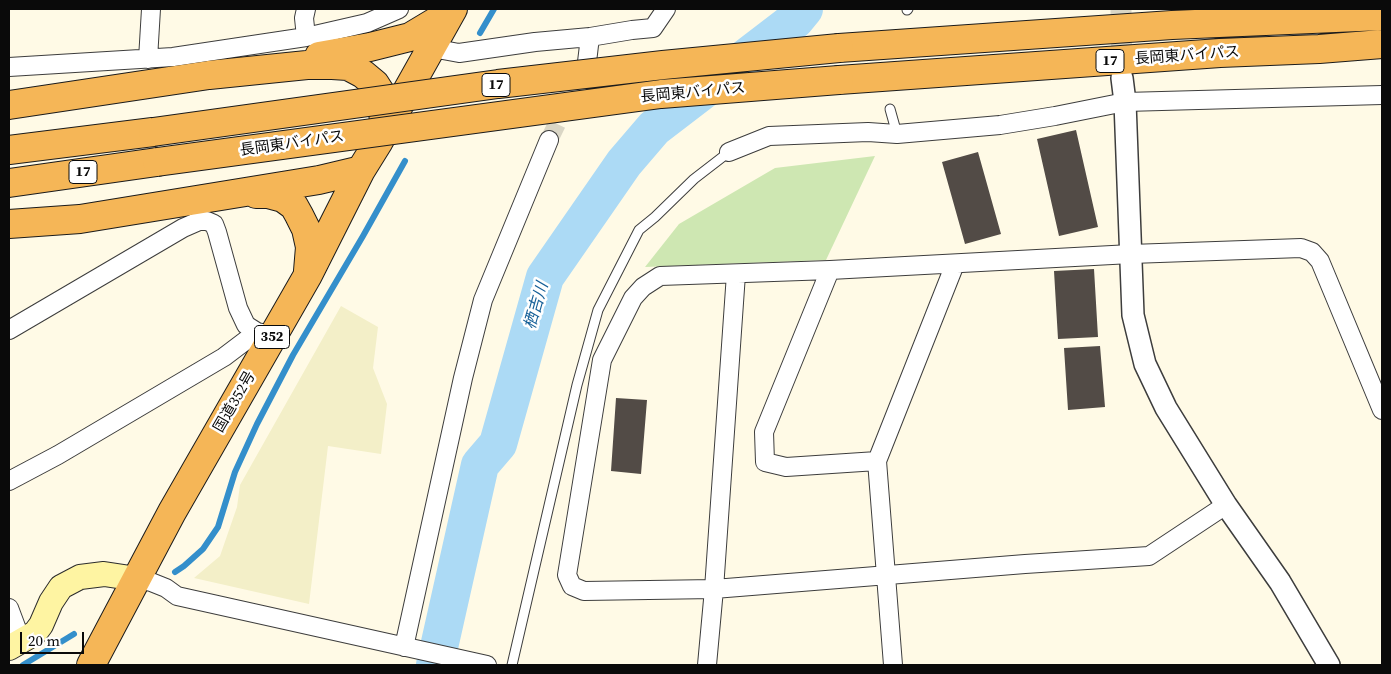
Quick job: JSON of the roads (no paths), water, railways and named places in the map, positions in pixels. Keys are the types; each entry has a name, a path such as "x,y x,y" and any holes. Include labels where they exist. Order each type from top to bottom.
{"highway":[{"name":"国道352号","path":"91,665 265,334 308,275 361,170 452,10"},
{"path":"9,105 209,75 394,42 410,37 452,10"},
{"name":"長岡東バイパス","path":"9,150 498,84 663,65 839,48 1172,25 1382,16"},
{"name":"長岡東バイパス","path":"9,183 661,94 1220,53 1382,44"},
{"name":"17","path":"1319,49 1382,50"},
{"path":"209,75 307,65 348,66 363,74 375,84 382,95 384,123 379,141"},
{"path":"9,224 80,219 319,180 361,170"},
{"path":"235,194 268,194 282,198 294,206 306,229 310,247 308,275"}],"main road":[{"path":"15,644 35,633 41,625 51,602 62,587 80,577 114,575 137,579"}],"street":[{"path":"148,59 151,9"},
{"path":"306,9 304,18 306,37"},
{"path":"9,67 174,57 306,37 367,23 399,9"},
{"path":"432,48 459,52 653,28 666,9"},
{"path":"587,62 590,37"},
{"path":"1122,78 1125,102 1133,315 1145,364 1166,408 1226,505 1280,582 1329,665"},
{"path":"729,152 769,136 868,132 897,134 1000,125 1125,102 1382,95"},
{"path":"407,647 463,378 483,300 550,140"},
{"path":"9,330 183,228 199,221 214,224 238,308 246,325 265,334"},
{"path":"1226,505 1149,556 714,589 584,591 572,586 567,575 602,360 632,298 643,286 660,276 1301,248 1312,252 1320,261 1382,410"},
{"path":"893,665 877,460 955,264"},
{"path":"830,270 764,432 765,462 786,467 877,460"},
{"path":"707,665 736,274"},
{"path":"9,481 58,455 265,334"},
{"path":"137,579 166,588 177,596 487,665"},
{"path":"9,608 15,644"}],"lane":[{"path":"890,109 897,134"},
{"path":"512,665 577,386 598,310 640,230 694,179 729,152"}],"waterway":[{"path":"480,33 494,9"},
{"name":"栖吉川","path":"435,665 480,465 498,444 545,277 624,163 654,128 795,20 804,9"},
{"path":"175,572 203,549 218,527 235,472 257,424 293,355 405,161"},
{"path":"23,665 74,634"}],"tunnel":[{"path":"1121,9 1122,75"},
{"path":"549,140 584,69"}]}
